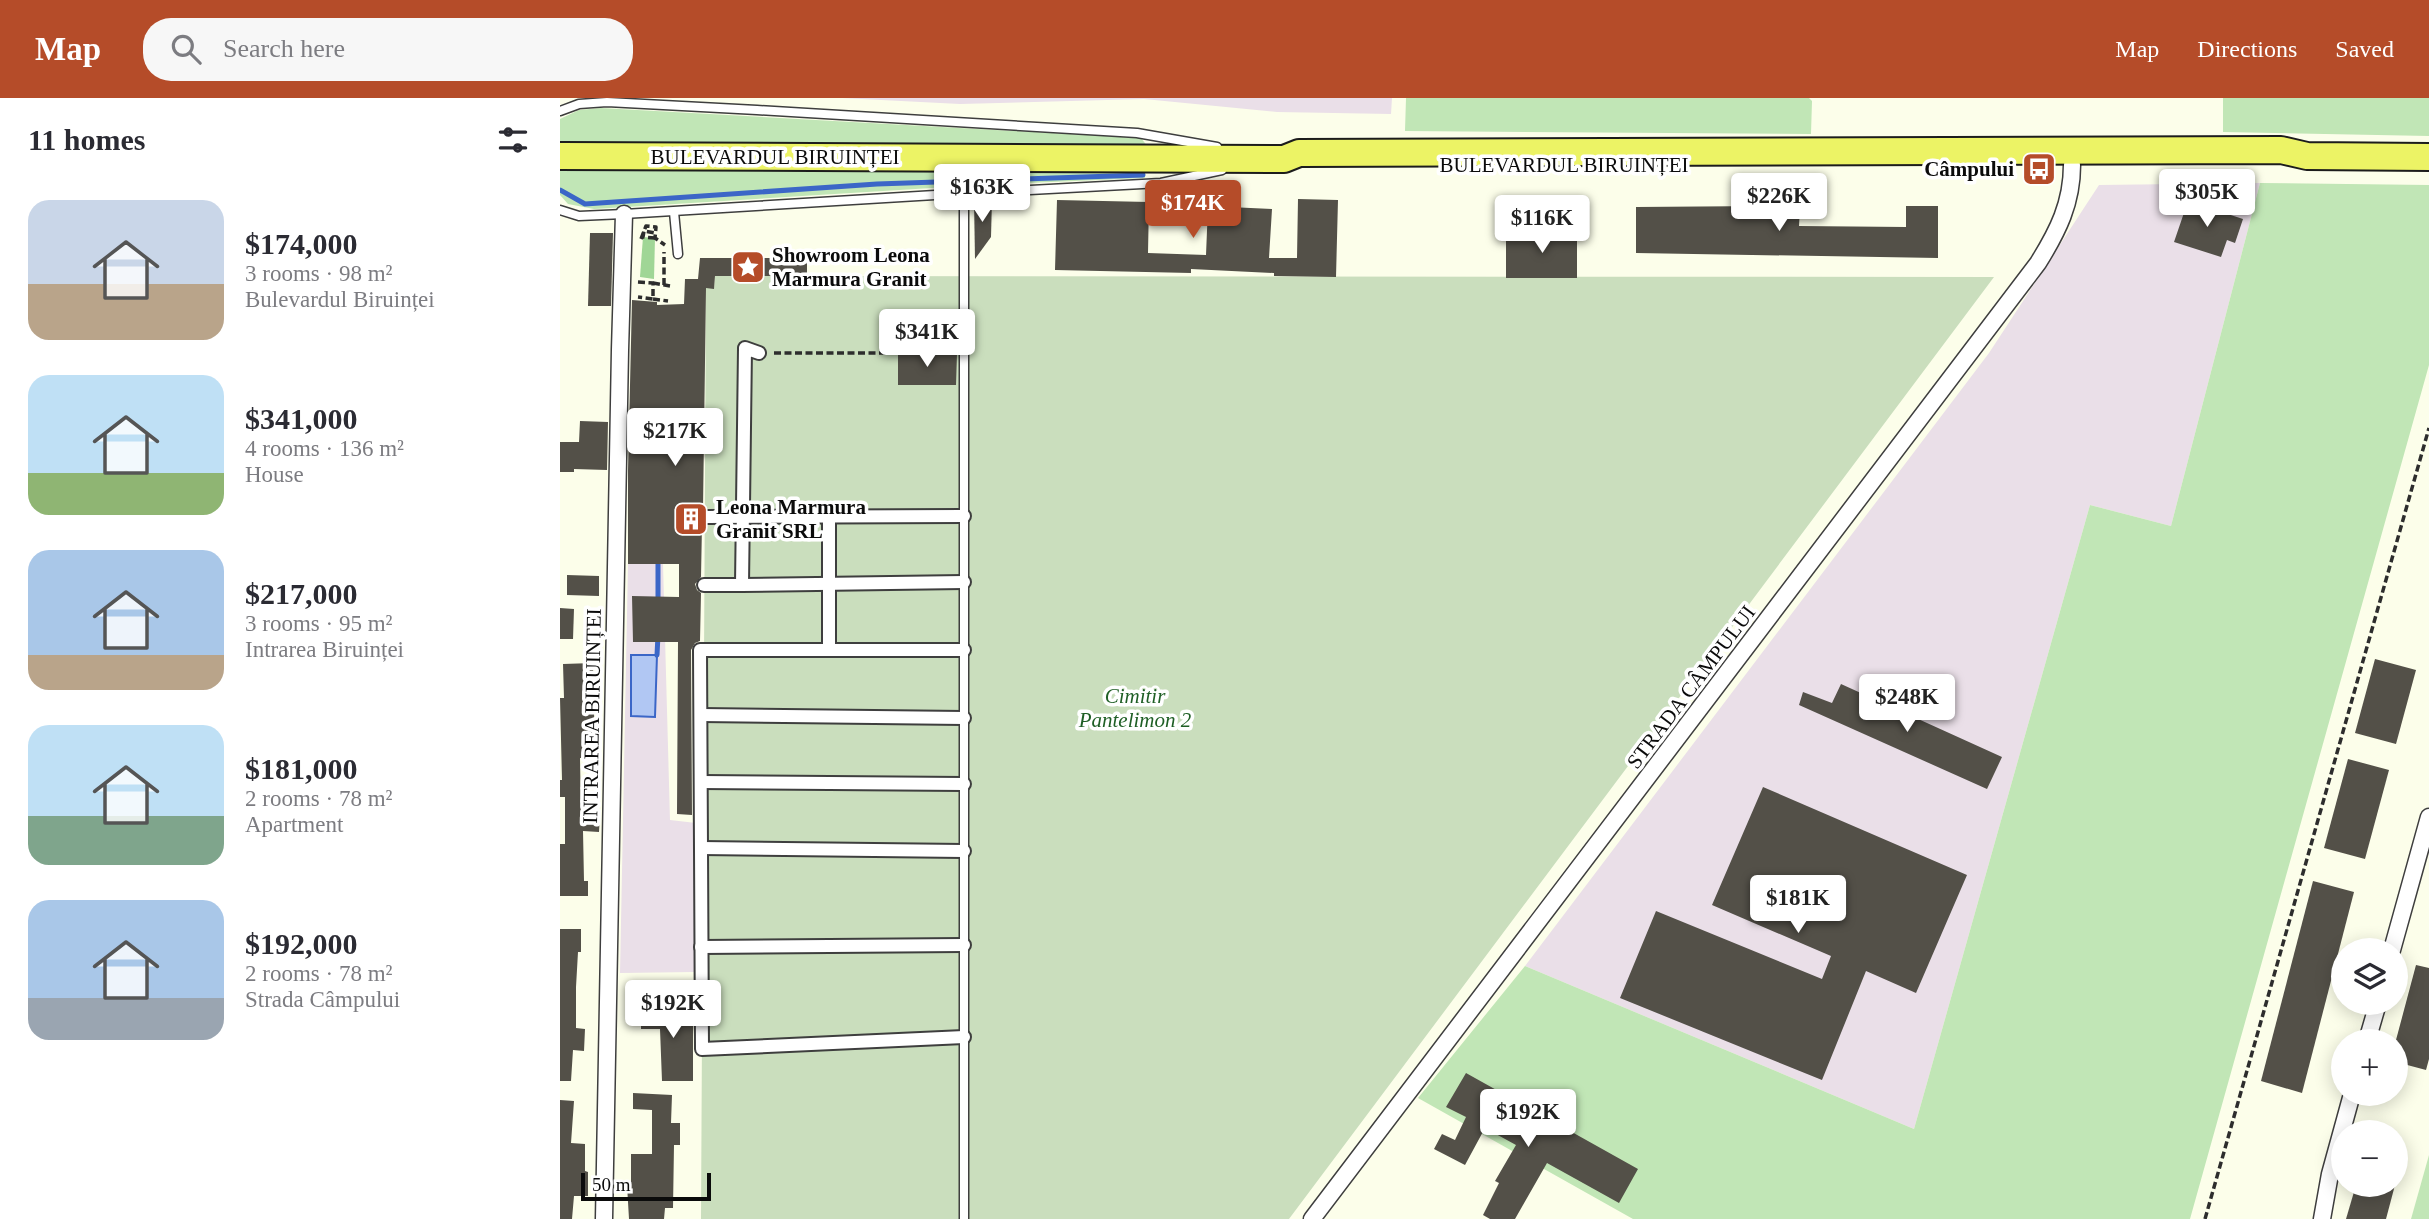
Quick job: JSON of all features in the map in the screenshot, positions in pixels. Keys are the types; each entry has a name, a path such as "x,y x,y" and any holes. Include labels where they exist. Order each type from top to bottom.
{"main road":[{"name":"BULEVARDUL BIRUINȚEI","path":"560,156 1278,159 1299,153 2281,150 2306,156 2429,157"},
{"name":"BULEVARDUL BIRUINȚEI","path":"1278,159 1298,165 2072,165 2281,164 2306,156"}],"street":[{"name":"STRADA CÂMPULUI","path":"1312,1219 2038,263 2062,223 2068,205 2072,165"},
{"name":"INTRAREA BIRUINȚEI","path":"604,1219 624,215"},
{"path":"742,585 745,348 759,353"},
{"path":"705,517 964,516"},
{"path":"829,517 829,650"},
{"path":"705,585 964,582"},
{"path":"964,650 700,650 702,1049 964,1037"},
{"path":"701,715 964,718"},
{"path":"701,782 964,784"},
{"path":"2395,938 2429,817"},
{"path":"701,848 964,851"},
{"path":"701,947 964,945"},
{"path":"2322,1219 2330,1174 2349,1106"}],"lane":[{"path":"560,111 579,104 607,102 1138,132 1278,159"},
{"path":"560,210 579,216 624,215 1161,183 1278,159"},
{"path":"964,193 964,1219"},
{"path":"674,212 678,254"}],"path":[{"path":"655,236 656,227 646,226 643,237 655,236 664,245 664,285"},
{"path":"641,245 642,234 645,232"},
{"path":"664,245 675,244"},
{"path":"668,301 636,297 638,280 670,286"},
{"path":"653,283 653,299"},
{"path":"759,353 964,353"},
{"path":"2205,1219 2429,428"}],"shaded area":[{"path":"842,98 1392,98 1391,114 1277,112 1144,99 960,104"},
{"path":"2260,183 2171,526 2090,505 1914,1129 1525,966 1989,353 2099,185"},
{"path":"628,564 663,564 670,820 696,823 695,972 620,973"}],"green space":[{"path":"1406,98 1809,98 1812,101 1811,134 1405,131"},
{"path":"2223,98 2429,98 2429,136 2223,132"},
{"path":"601,108 1141,138 1148,147 1145,178 980,185 594,209 568,204 560,195 560,119 579,110"},
{"path":"2260,183 2429,185 2429,365 2190,1219 1633,1219 1418,1098 1525,966 1914,1129 2090,505 2171,526"},
{"path":"643,237 655,238 654,279 640,277"},
{"name":"Cimitir Pantelimon 2","path":"715,276 1994,277 1289,1219 701,1219 706,288 714,288"},
{"path":"2429,1155 2429,1219 2411,1219"}],"water":[{"path":"631,655 657,655 655,717 631,716"}],"building":[{"path":"992,199 991,237 975,259 974,200"},
{"path":"1298,199 1338,200 1336,277 1274,276 1274,273 1191,269 1191,273 1055,270 1057,200 1149,202 1148,253 1206,255 1208,206 1272,209 1269,258 1297,258"},
{"path":"2188,201 2243,219 2235,243 2227,240 2221,257 2174,242"},
{"path":"1906,206 1938,206 1938,258 1636,253 1636,207 1800,207 1799,226 1906,227"},
{"path":"1577,232 1577,278 1506,278 1506,233"},
{"path":"590,233 613,233 611,306 588,306"},
{"path":"700,258 807,258 807,276 715,276 714,289 706,288 703,509 696,516 702,525 701,577 695,584 701,593 700,641 695,643 691,650 692,815 677,814 678,642 633,642 632,596 679,597 679,564 628,564 628,470 632,300 657,302 657,305 684,304 685,279 698,279"},
{"path":"898,353 957,353 956,385 898,385"},
{"path":"580,421 608,422 607,470 574,469 574,472 560,472 560,442 579,442"},
{"path":"567,575 599,576 599,596 567,595"},
{"path":"560,608 574,609 573,639 560,639"},
{"path":"2375,659 2416,670 2396,744 2355,733"},
{"path":"593,663 595,758 580,758 581,813 600,814 599,832 583,831 584,881 588,881 588,896 560,896 560,844 565,844 565,797 560,797 560,698 564,698 563,664"},
{"path":"1841,684 2002,757 1987,789 1799,705 1803,692 1832,703"},
{"path":"2348,759 2389,770 2365,859 2324,848"},
{"path":"1763,787 1967,875 1916,993 1866,971 1822,1080 1620,998 1656,911 1822,979 1831,956 1712,905"},
{"path":"2313,881 2354,892 2342,938 2331,938 2331,981 2302,1093 2261,1081"},
{"path":"560,929 581,929 576,1028 585,1029 584,1051 573,1050 571,1081 560,1081"},
{"path":"2416,965 2429,968 2429,1059 2426,1070 2408,1065 2408,1029 2399,1029 2403,1015 2408,1015 2408,995"},
{"path":"693,1007 693,1081 662,1081 660,1029 641,1029 641,1008"},
{"path":"1466,1073 1638,1169 1619,1203 1547,1163 1515,1219 1490,1219 1483,1215 1499,1183 1495,1181 1516,1145 1485,1128 1465,1165 1434,1149 1442,1134 1455,1140 1466,1117 1446,1107"},
{"path":"633,1093 672,1095 671,1123 680,1123 680,1145 674,1145 673,1208 665,1208 664,1219 629,1219 627,1185 631,1185 631,1154 652,1154 652,1110 633,1109"},
{"path":"560,1100 574,1101 571,1143 585,1144 585,1171 588,1172 588,1196 574,1196 572,1219 560,1219"},
{"path":"2352,1197 2392,1197 2386,1219 2346,1219"}],"waterway":[{"path":"560,190 585,204 877,184 1143,175"},
{"path":"658,558 658,601"},
{"path":"657,655 658,635"}],"place":[{"name":"Câmpului","path":"2039,169"},
{"name":"Showroom Leona Marmura Granit","path":"748,267"},
{"name":"Leona Marmura Granit SRL","path":"691,519"}]}
